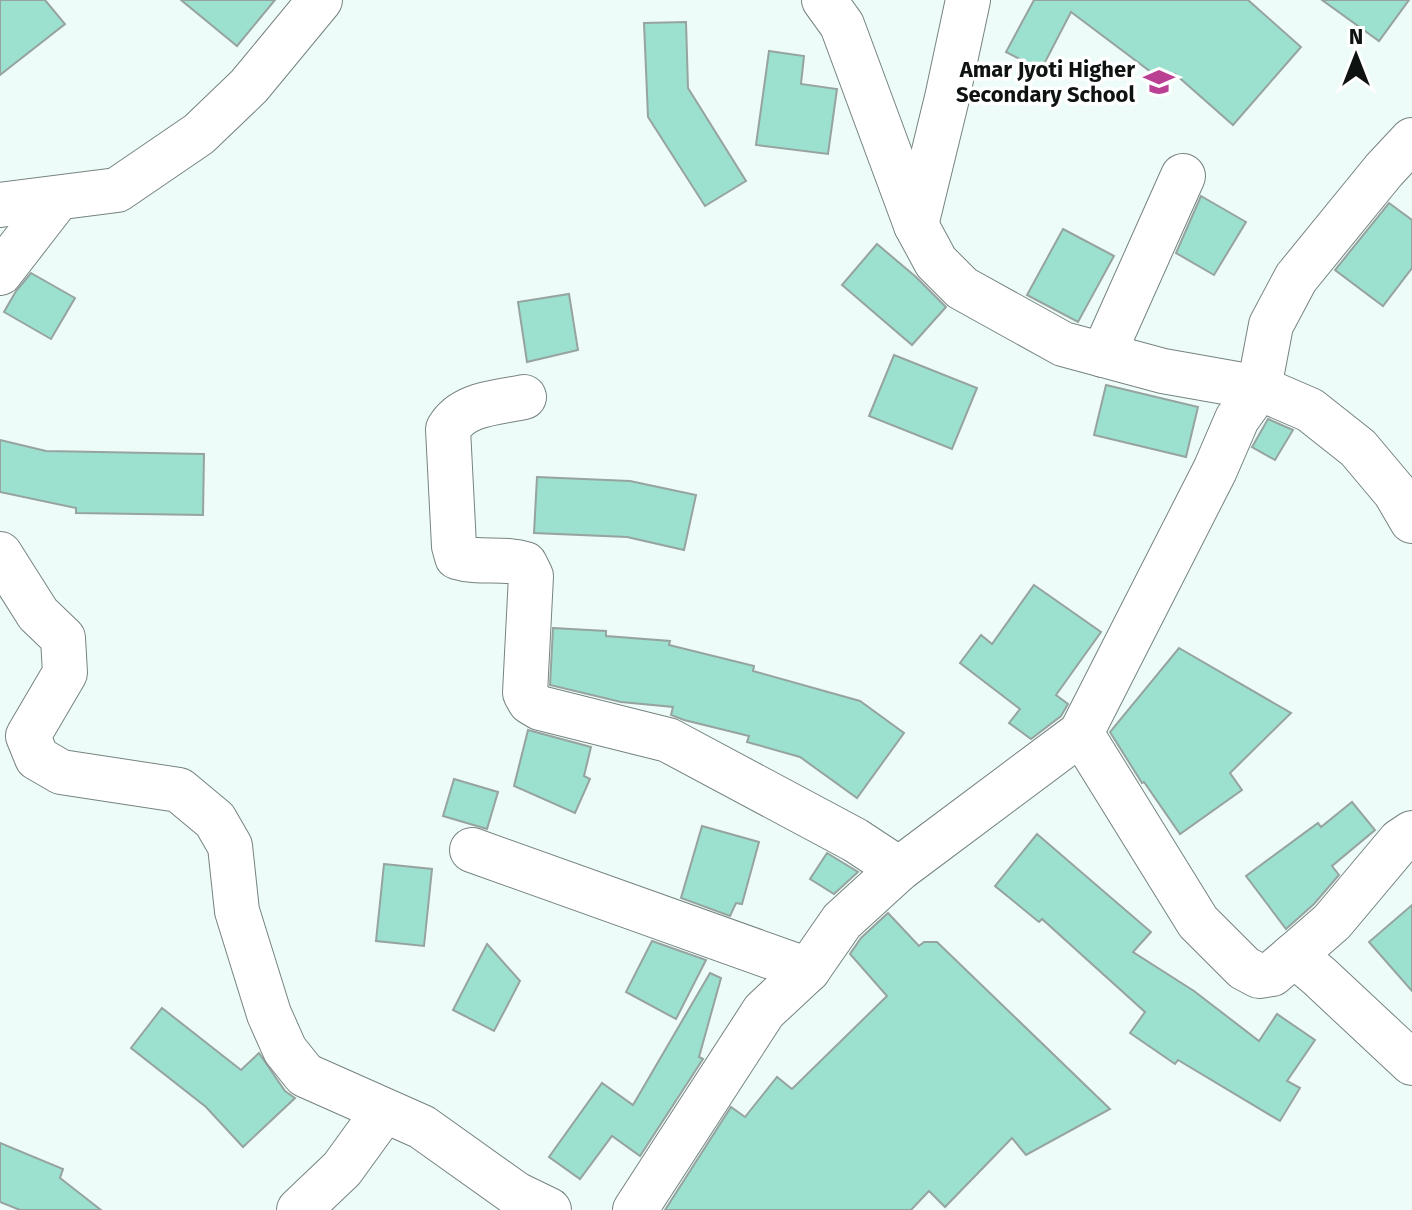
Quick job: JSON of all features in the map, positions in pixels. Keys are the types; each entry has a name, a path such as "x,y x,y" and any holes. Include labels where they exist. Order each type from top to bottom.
{"street":[{"path":"0,205 117,190 199,134 249,86 320,0"},
{"path":"824,0 842,25 916,225 936,262 962,288 1063,344 1163,371 1259,388 1310,410 1358,448 1395,492 1412,521"},
{"path":"916,225 968,0"},
{"path":"635,1210 764,1011 808,970 842,921 899,869 1081,733 1215,470 1237,419 1259,388 1271,325 1296,278 1412,140"},
{"path":"1103,355 1183,176"},
{"path":"0,273 58,198"},
{"path":"524,397 467,409 455,416 448,429 457,557 525,564 531,576 525,693 530,702 540,708 668,740 855,840 899,869"},
{"path":"0,554 38,614 63,638 65,673 28,736 37,758 61,772 179,790 215,820 230,846 237,911 269,1014 285,1050 305,1075 422,1127 516,1194 549,1210"},
{"path":"1081,733 1198,922 1244,968 1259,976 1272,974 1332,922 1400,841 1412,833"},
{"path":"472,850 808,970"},
{"path":"1294,955 1412,1063"},
{"path":"299,1210 342,1169 384,1111"}],"building":[{"path":"0,0 45,0 65,24 0,75"},
{"path":"181,0 275,0 237,46"},
{"path":"1034,0 1248,0 1301,47 1233,125 1175,74 1167,84 1071,12 1041,70 1006,52"},
{"path":"1322,0 1409,0 1379,41"},
{"path":"686,22 688,88 746,181 705,206 648,117 644,23"},
{"path":"769,51 804,56 801,84 837,89 828,154 756,145"},
{"path":"1201,196 1246,222 1214,275 1176,253"},
{"path":"1389,203 1412,220 1412,268 1383,306 1335,270"},
{"path":"1063,229 1114,256 1078,322 1027,295"},
{"path":"877,244 946,307 912,345 842,285"},
{"path":"31,273 75,298 51,339 4,312"},
{"path":"569,294 578,350 527,362 518,302"},
{"path":"894,355 977,388 952,449 869,416"},
{"path":"1106,385 1198,407 1186,457 1094,435"},
{"path":"1268,419 1293,430 1275,460 1252,447"},
{"path":"0,440 46,451 204,454 203,515 76,513 76,508 0,492"},
{"path":"537,477 630,481 696,495 684,550 627,537 534,533"},
{"path":"1034,585 1101,632 1056,695 1068,704 1061,716 1031,739 1009,723 1020,709 960,663 981,635 992,644"},
{"path":"553,628 606,631 606,636 670,641 669,645 754,666 753,671 860,701 904,733 857,798 800,757 747,742 749,736 671,715 673,707 621,702 550,685"},
{"path":"1179,648 1291,713 1230,773 1242,790 1180,834 1142,783 1110,732"},
{"path":"528,730 591,747 584,776 590,779 575,813 514,786"},
{"path":"454,779 498,792 487,829 443,816"},
{"path":"1352,802 1375,830 1332,866 1339,875 1314,904 1286,929 1246,876 1318,823 1321,827"},
{"path":"702,826 759,842 742,904 736,903 730,916 681,898"},
{"path":"1037,834 1151,932 1133,952 1194,991 1259,1041 1277,1014 1315,1040 1287,1081 1300,1088 1280,1121 1178,1060 1175,1064 1130,1033 1145,1012 1042,919 1039,922 995,886"},
{"path":"827,853 858,872 834,894 810,879"},
{"path":"384,864 432,869 424,946 376,941"},
{"path":"1412,905 1412,991 1369,942"},
{"path":"888,913 919,946 924,942 937,942 1110,1109 1026,1155 1012,1138 945,1207 929,1191 911,1210 665,1210 731,1107 745,1117 777,1077 792,1089 887,996 850,954 861,938"},
{"path":"652,941 706,960 676,1019 626,992"},
{"path":"487,944 520,981 494,1031 453,1010"},
{"path":"710,973 721,978 699,1057 703,1059 640,1156 612,1136 580,1179 549,1157 602,1083 633,1105"},
{"path":"162,1008 241,1070 259,1053 285,1091 295,1098 243,1147 206,1107 131,1048"},
{"path":"0,1143 63,1169 60,1178 101,1210 20,1210 0,1202"}],"place":[{"name":"Amar Jyoti Higher Secondary School","path":"1159,82"}]}
